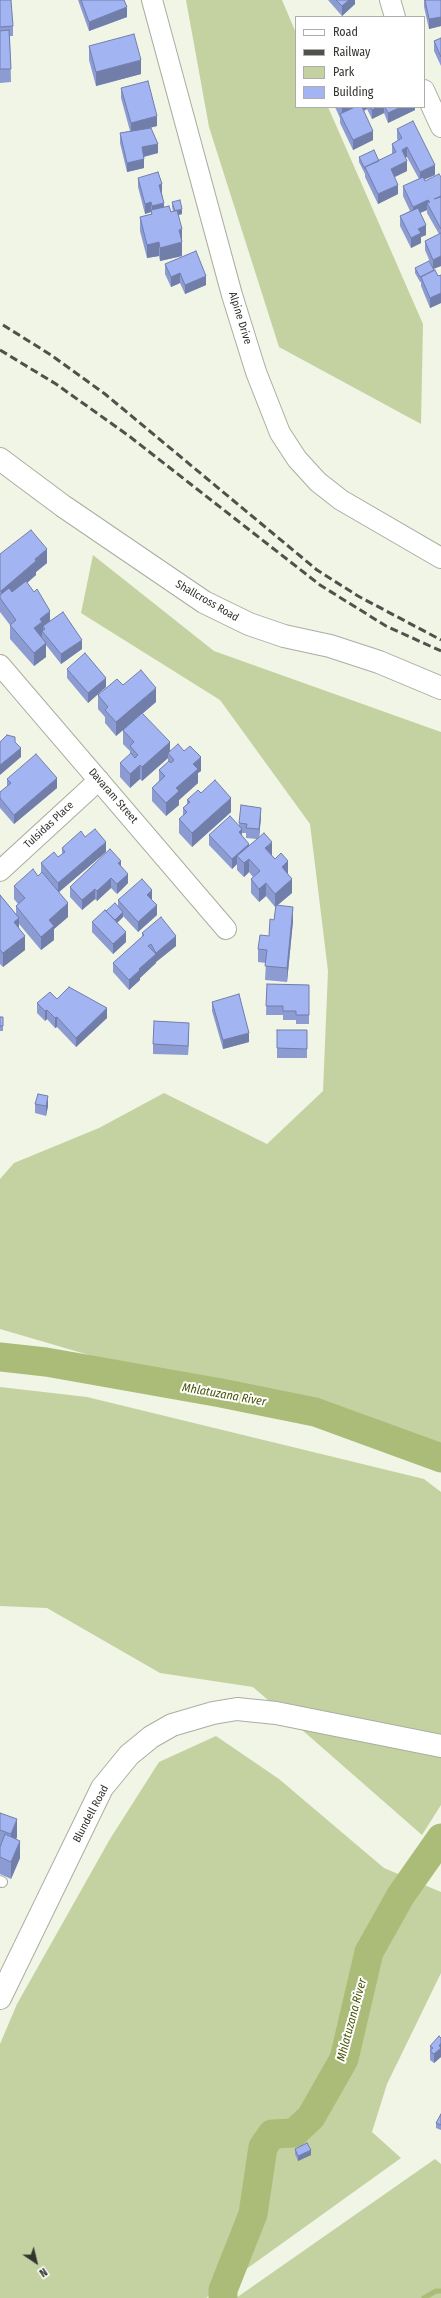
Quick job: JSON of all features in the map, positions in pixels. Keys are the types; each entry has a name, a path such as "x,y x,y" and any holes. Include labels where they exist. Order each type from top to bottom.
{"street":[{"name":"Alpine Drive","path":"152,0 232,295 256,372 280,434 297,459 318,482 341,500 441,558"},
{"path":"390,0 395,16"},
{"path":"425,92 441,127"},
{"name":"Shallcross Road","path":"0,459 69,510 204,602 249,624 284,636 330,646 379,662 441,688"},
{"name":"Davaram Street","path":"0,665 226,929"},
{"name":"Tulsidas Place","path":"0,871 99,780"},
{"name":"Blundell Road","path":"0,1998 102,1788 129,1755 151,1737 172,1725 213,1713 237,1709 276,1713 441,1746"}],"green space":[{"path":"186,0 282,0 295,31 295,108 328,108 423,324 421,424 279,347 209,127"},
{"path":"93,555 214,651 441,732 441,1458 0,1329 0,1179 14,1163 99,1128 164,1093 267,1144 323,1091 328,971 310,824 220,700 81,613"},
{"path":"0,1387 87,1397 424,1479 441,1492 441,1805 422,1835 253,1687 160,1673 47,1608 0,1606"},
{"path":"216,1736 279,1779 384,1868 441,1892 441,1973 387,2084 372,2132 401,2158 206,2298 0,2298 0,2044 17,2004 110,1839 159,1762"},
{"path":"435,2159 441,2164 441,2298 236,2298"}],"building":[{"path":"0,0 11,0 13,26 0,27"},
{"path":"81,0 124,0 127,7 89,22"},
{"path":"336,0 349,0 342,6"},
{"path":"425,0 441,0 441,17 429,19"},
{"path":"9,30 11,69 0,69 0,31"},
{"path":"134,34 141,60 96,72 89,46"},
{"path":"441,38 441,57 434,41"},
{"path":"148,81 157,116 131,123 121,88"},
{"path":"353,108 362,108 373,131 353,140 340,114"},
{"path":"386,108 399,108 388,113"},
{"path":"413,121 435,165 420,172 407,147 402,150 407,161 391,169 398,185 378,194 365,167 396,152 392,144 402,138 397,129"},
{"path":"151,128 158,144 142,147 144,159 127,163 120,133"},
{"path":"374,150 379,161 365,167 365,169 359,157"},
{"path":"158,172 162,184 159,185 164,203 152,206 151,202 145,204 138,178"},
{"path":"439,174 441,177 441,196 434,199 441,197 441,229 427,203 430,202 428,200 413,207 403,186 423,177 425,181"},
{"path":"180,200 182,209 175,211 172,202"},
{"path":"169,206 171,212 177,210 182,229 179,230 182,242 160,248 159,242 147,245 140,217 152,214 151,210"},
{"path":"418,208 426,225 418,229 421,233 411,238 400,216"},
{"path":"441,233 441,256 433,260 425,241"},
{"path":"196,251 206,276 185,285 180,273 171,277 165,264"},
{"path":"429,261 434,270 420,277 415,268"},
{"path":"435,270 438,276 441,275 441,293 430,298 421,277"},
{"path":"31,530 47,549 35,559 36,561 0,591 0,554"},
{"path":"26,581 34,592 37,589 50,611 40,619 42,622 34,628 46,643 34,653 10,625 16,620 0,598 0,595 9,588 12,592"},
{"path":"63,612 82,640 61,654 42,631 45,629 43,626"},
{"path":"85,653 106,678 88,693 67,669"},
{"path":"141,670 156,688 116,722 105,710 108,707 98,695 117,679 123,685"},
{"path":"142,713 170,742 142,767 140,765 130,774 120,763 131,753 135,758 138,755 130,746 134,742 123,730"},
{"path":"7,735 15,737 15,742 21,748 0,765 0,742"},
{"path":"178,744 184,751 190,746 201,757 193,764 198,769 176,788 179,791 166,803 152,788 165,776 159,770 169,761 171,763 174,760 168,753"},
{"path":"36,754 57,778 14,815 0,798 0,792 11,783 7,779"},
{"path":"215,780 231,798 192,833 179,819 187,812 183,808 190,802 187,800 198,790 201,793"},
{"path":"241,805 261,808 259,829 246,828 247,824 239,823"},
{"path":"230,816 242,829 239,832 249,844 232,859 209,835"},
{"path":"95,829 106,842 58,883 41,863 54,852 58,857 65,852 62,848 81,831 85,837"},
{"path":"264,833 272,842 265,848 275,859 281,853 288,861 282,867 292,879 275,894 266,883 259,889 251,879 260,871 249,859 244,863 237,856"},
{"path":"110,849 121,861 118,863 128,874 117,884 111,878 97,891 95,889 82,900 70,887"},
{"path":"33,869 38,876 42,872 68,903 49,920 54,926 41,937 16,906 25,898 14,886"},
{"path":"142,879 152,890 147,895 157,905 138,922 118,900"},
{"path":"0,895 19,918 14,922 25,936 3,953 0,950"},
{"path":"115,903 123,912 115,920 106,911"},
{"path":"276,905 293,907 287,968 265,966 267,950 258,949 260,935 269,936 270,919 274,920"},
{"path":"105,910 126,932 113,944 92,922"},
{"path":"161,917 176,936 156,953 151,944 148,946 156,954 129,980 113,963 144,935 142,933"},
{"path":"267,984 309,985 309,1015 296,1015 296,1011 283,1011 283,1006 266,1006"},
{"path":"69,987 107,1008 76,1038 57,1017 55,1018 47,1010 45,1011 37,1003 50,992 57,999"},
{"path":"239,994 249,1033 223,1040 212,1002"},
{"path":"0,1017 3,1017 3,1026 0,1026"},
{"path":"154,1021 189,1023 188,1046 153,1044"},
{"path":"277,1030 307,1030 307,1049 277,1048"},
{"path":"38,1094 48,1096 46,1106 35,1104"},
{"path":"0,1813 17,1819 11,1834 0,1830"},
{"path":"5,1834 20,1841 11,1862 0,1857 0,1847"},
{"path":"439,2036 441,2038 441,2043 439,2046 441,2048 434,2054 430,2051 433,2048 430,2046"},
{"path":"441,2114 441,2125 436,2123"},
{"path":"307,2143 311,2150 298,2156 295,2149"}],"waterway":[{"name":"Mhlatuzana River","path":"0,1357 46,1362 221,1393 315,1412 441,1458"},
{"name":"Mhlatuzana River","path":"223,2298 223,2290 253,2214 263,2147 272,2134 294,2133 311,2117 344,2059 369,1952 401,1895 441,1838"},
{"path":"424,2298 436,2291 441,2291"}],"railway":[{"path":"3,325 51,355 105,394 317,570 358,596 441,640"},
{"path":"0,350 56,384 129,436 320,585 386,626 441,651"}]}
